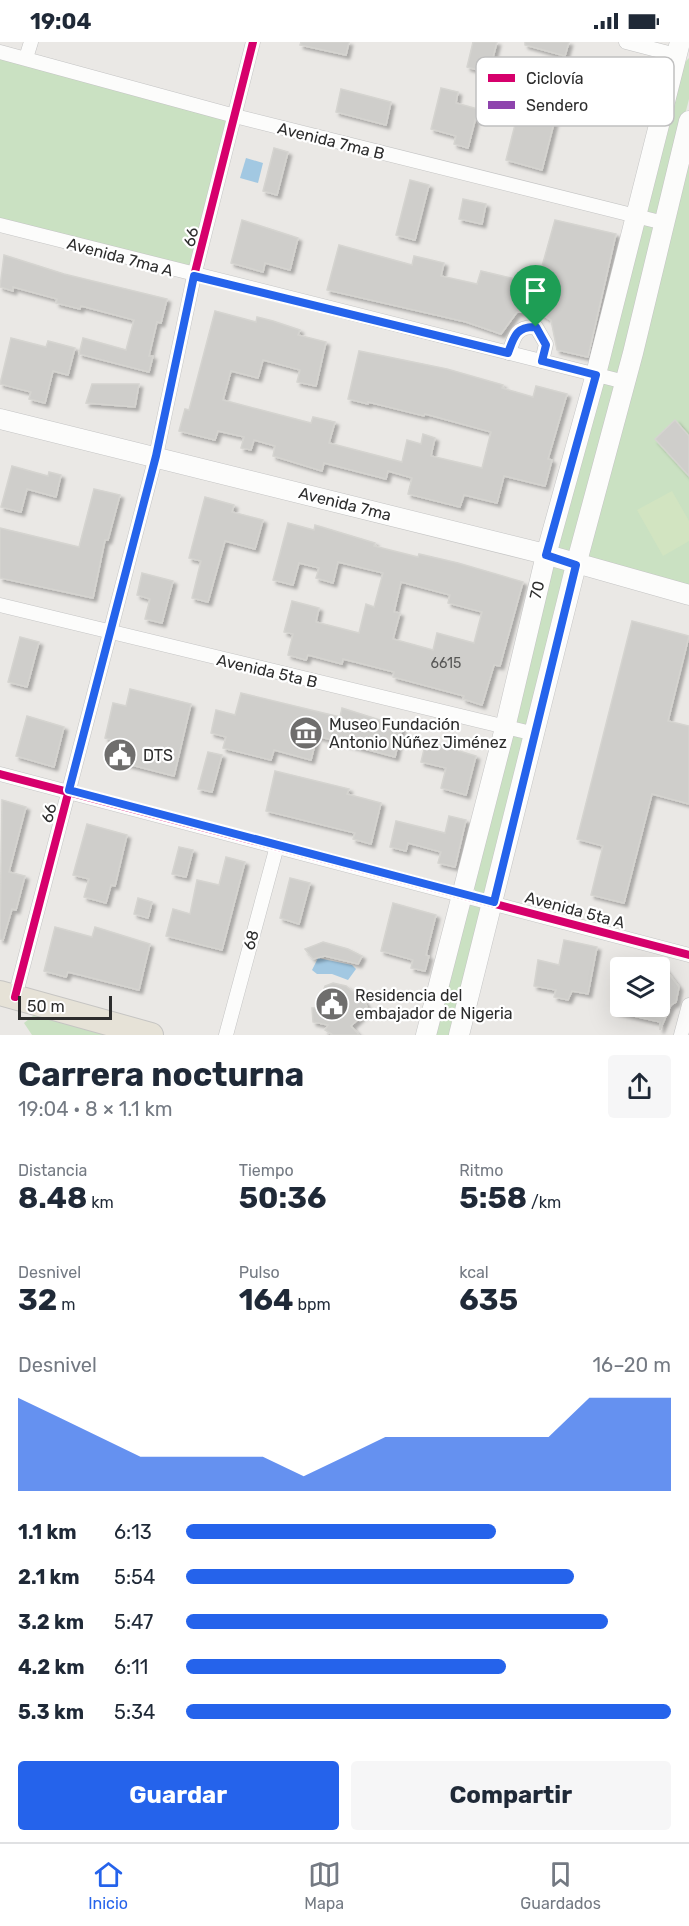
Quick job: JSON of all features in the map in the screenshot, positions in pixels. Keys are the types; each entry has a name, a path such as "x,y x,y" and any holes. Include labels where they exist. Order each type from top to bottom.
{"highway":[{"path":"7,995 151,1035"}],"main road":[{"name":"70","path":"674,64 678,48"},
{"name":"70","path":"459,1035 689,121"},
{"name":"70","path":"426,1035 505,728 546,555 596,375 658,126"},
{"name":"Avenida 7ma","path":"0,419 156,456 546,555 689,595"}],"street":[{"path":"26,58 31,42"},
{"name":"66","path":"7,995 69,790 156,456 194,276 253,42"},
{"path":"626,42 678,48"},
{"name":"Avenida 7ma B","path":"0,52 235,116 635,218 664,223"},
{"name":"Avenida 7ma A","path":"0,225 194,276 625,382"},
{"path":"508,353 515,333 521,329 536,327 546,345 542,361"},
{"name":"Avenida 5ta B","path":"0,605 535,734"},
{"name":"Avenida 5ta A","path":"0,774 463,893 689,955"},
{"name":"68","path":"226,1035 277,846"},
{"path":"681,1035 689,1005"}],"green space":[{"path":"0,52 235,116 194,276 0,225"},
{"path":"689,58 689,99 620,372 609,378 614,388 490,890 478,897 472,884 640,228 649,220 644,209 665,126 674,126 674,93 681,66"},
{"path":"689,120 689,595 585,567"},
{"path":"672,491 689,521 689,541 663,556 637,510"},
{"path":"478,897 485,905 453,1035 435,1035 470,904"},
{"path":"38,1012 131,1035 32,1035 24,1023"}],"water":[{"path":"246,158 263,163 258,183 240,178"},
{"path":"318,958 352,965 356,969 348,980 332,974 317,974 312,970"}],"building":[{"path":"301,42 349,42 346,55 300,45"},
{"path":"473,42 497,42 493,57 476,57 476,69 467,67"},
{"path":"525,42 569,42 565,56 525,45"},
{"path":"441,88 458,92 456,103 476,108 468,148 454,144 456,136 431,129"},
{"path":"341,89 391,102 386,125 336,112"},
{"path":"515,126 553,126 542,170 506,160"},
{"path":"274,148 288,152 277,195 263,191"},
{"path":"410,180 429,185 415,240 396,235"},
{"path":"463,199 486,204 482,224 459,219"},
{"path":"242,220 298,238 290,270 265,263 263,272 231,263"},
{"path":"555,220 616,234 588,357 557,350 551,320 539,313 517,312 501,334 466,322 327,290 339,245 412,265 414,256 444,263 441,276 477,284 481,271 537,284"},
{"path":"4,255 64,274 167,299 161,323 157,322 149,356 153,356 149,372 79,354 83,338 126,350 134,320 81,306 80,309 56,303 57,299 13,287 13,291 0,287"},
{"path":"215,311 256,322 257,317 273,321 300,330 298,335 326,342 316,386 297,382 300,370 263,360 258,378 231,371 223,400 311,423 313,417 335,422 329,443 402,462 407,440 421,444 423,434 435,438 431,456 482,468 491,432 425,414 424,416 348,399 359,351 447,369 503,385 502,388 533,397 536,386 567,394 548,459 552,460 545,486 504,476 497,503 464,495 460,507 408,494 412,478 388,471 386,479 324,463 322,471 273,456 275,446 254,440 251,450 241,448 244,437 218,431 215,440 179,431 185,409 189,410"},
{"path":"11,338 46,347 48,341 75,348 68,375 53,371 45,403 29,399 31,392 0,384"},
{"path":"92,384 139,384 135,407 86,403"},
{"path":"675,420 689,436 689,476 655,439"},
{"path":"12,466 48,476 49,472 61,475 56,497 27,489 21,512 1,507"},
{"path":"94,489 120,495 108,540 105,540 93,598 0,578 0,528 79,547"},
{"path":"205,497 234,505 232,512 263,520 255,549 225,541 208,602 192,598 201,561 189,558"},
{"path":"288,523 314,530 315,525 375,543 374,546 418,557 419,554 458,563 523,582 500,666 494,665 482,705 463,699 464,696 393,677 394,672 343,659 342,664 308,655 306,660 288,655 293,634 284,632 292,601 319,608 316,622 359,633 366,604 374,607 383,573 338,562 333,583 316,578 319,568 299,563 293,585 273,580","holes":["401,582 450,595 448,603 482,612 474,643 437,633 433,650 393,639 400,613 394,612"]},
{"path":"142,573 173,581 162,623 145,619 150,599 137,595"},
{"path":"632,621 689,636 668,721 689,726 689,804 652,794 624,903 591,895 603,846 577,839"},
{"path":"20,637 39,642 27,687 8,682"},
{"path":"130,689 191,704 174,776 112,760 116,741 105,738 113,703 126,706"},
{"path":"241,693 340,717 342,708 402,727 395,757 317,736 311,760 274,750 271,760 223,748 226,737 211,733 216,710 235,715"},
{"path":"27,716 64,727 54,767 16,756"},
{"path":"426,741 476,756 466,795 441,788 446,768 421,762"},
{"path":"208,752 222,755 212,792 198,789"},
{"path":"275,771 349,789 347,794 381,803 371,844 353,839 355,833 266,811"},
{"path":"2,800 26,807 9,872 25,876 16,910 12,909 3,940 0,939"},
{"path":"449,816 466,820 455,867 438,863 441,852 408,843 406,851 390,847 396,821 445,833"},
{"path":"87,824 127,835 115,886 111,885 106,903 84,897 89,879 73,875"},
{"path":"179,847 193,850 186,877 172,874"},
{"path":"226,857 245,862 222,950 166,936 173,909 190,914 197,880 219,885"},
{"path":"290,878 310,883 299,924 280,918"},
{"path":"138,898 152,902 148,918 134,914"},
{"path":"393,903 436,915 426,955 429,956 425,971 411,968 413,960 381,951"},
{"path":"55,927 92,937 95,927 150,944 139,990 68,972 66,977 44,971"},
{"path":"564,940 597,947 588,994 572,991 568,1000 554,997 556,990 534,986 538,960 559,965"},
{"path":"323,942 348,949 362,956 358,964 325,956 313,959 305,949"},
{"path":"670,975 679,987 676,1002 670,1007"},
{"path":"333,983 346,986 365,1002 368,1010 351,1026 359,1035 333,1035 325,1030 328,1025 313,1022 312,1008 317,1008 325,986"},
{"path":"638,1017 666,1017 660,1030 660,1022"}],"marked path":[{"path":"509,353 514,337 520,331 524,328 536,327 546,344 542,361"}],"cycle path":[{"path":"15,997 156,456 194,276 253,42"},
{"path":"0,774 689,955"}],"place":[{"name":"Museo Fundación Antonio Núñez Jiménez","path":"306,733"},
{"name":"DTS","path":"120,755"},
{"name":"Residencia del embajador de Nigeria","path":"332,1004"}],"route":[{"path":"194,276 508,353 515,333 521,329 536,327 541,332 546,345 542,361 596,375 546,555 576,565 494,902 69,790 156,456 194,276"}]}
